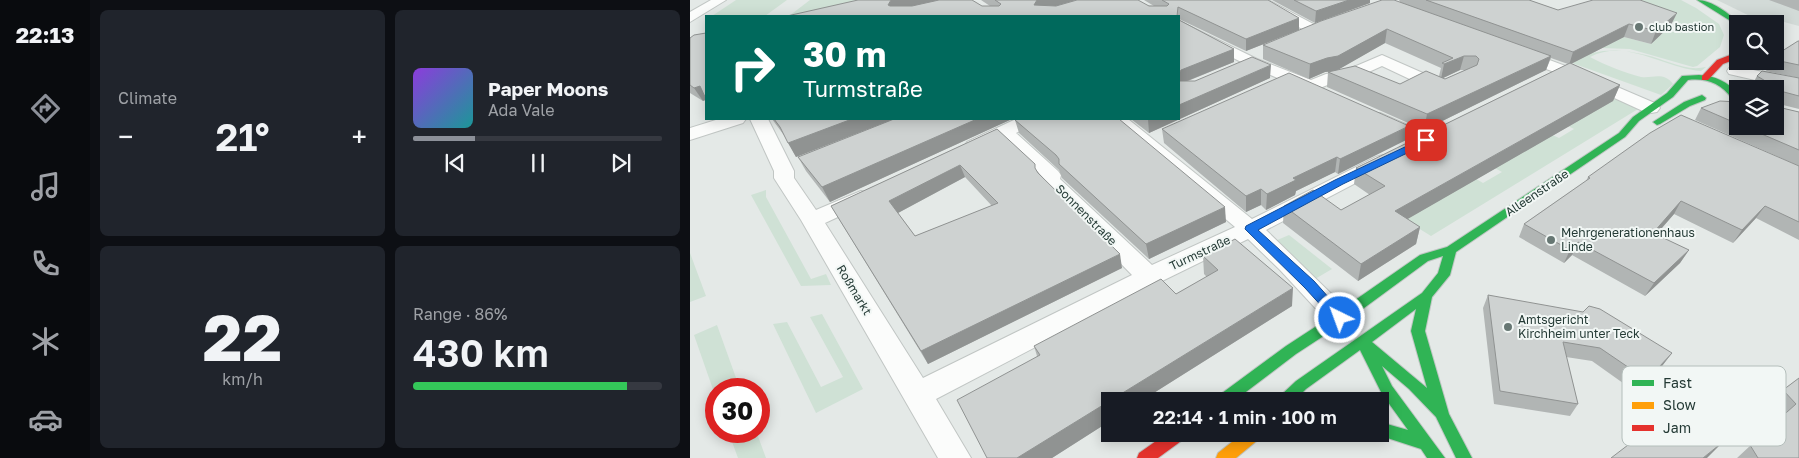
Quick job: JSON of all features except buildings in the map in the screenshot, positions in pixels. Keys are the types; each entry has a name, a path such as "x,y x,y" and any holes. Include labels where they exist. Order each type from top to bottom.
{"street":[{"path":"690,18 720,0"},
{"path":"1258,0 1319,28 1297,37"},
{"path":"1700,0 1729,18"},
{"path":"1180,26 1248,61 1328,95"},
{"path":"1507,50 1564,70 1690,126"},
{"path":"1310,87 1332,77 1345,77 1382,60 1441,87 1458,79"},
{"path":"1729,60 1720,62 1705,78 1729,89"},
{"path":"1547,79 1564,70"},
{"path":"1726,86 1731,70"},
{"path":"1762,70 1799,85"},
{"name":"Alleenstraße","path":"1622,135 1644,129 1682,84 1683,80 1690,77 1705,78"},
{"path":"1273,86 1289,78"},
{"name":"Alleenstraße","path":"1294,392 1352,330 1424,258 1451,250 1622,135 1636,118 1706,99 1690,92 1682,84"},
{"path":"1724,102 1729,101"},
{"name":"Turmstraße","path":"917,395 1432,136 1364,111"},
{"path":"690,134 734,120"},
{"name":"Roßmarkt","path":"760,120 790,171 812,220 955,458"},
{"path":"961,152 1028,120"},
{"path":"1119,120 1156,139 1309,284 1352,330 1414,385 1442,415"},
{"name":"Sonnenstraße","path":"1004,132 1051,175 1050,180 1149,277"},
{"path":"812,220 882,188"},
{"name":"Alleenstraße","path":"1234,392 1291,350 1352,330 1412,307 1426,296 1444,275 1451,250"},
{"path":"1426,296 1418,330 1423,353 1442,415 1464,458"},
{"path":"1352,330 1386,390 1437,458"},
{"path":"1389,432 1425,444"},
{"path":"1145,458 1167,442"},
{"path":"1224,458 1244,442"}],"shaded area":[{"path":"1717,0 1799,0 1799,26 1784,22 1784,15 1748,15"}],"green space":[{"path":"736,0 787,0 766,15 714,15"},
{"path":"810,0 878,0 795,15 790,15"},
{"path":"1627,0 1681,0 1719,24 1724,35 1720,47 1697,66 1693,67 1630,49 1602,48 1624,37 1651,44 1665,31 1674,32 1682,29 1680,25"},
{"path":"1603,51 1618,51 1604,52 1590,57 1641,77 1657,76 1669,80 1673,84 1661,95 1572,63 1592,53"},
{"path":"1618,51 1635,53 1653,57 1690,68 1706,67 1701,71 1687,69 1646,56"},
{"path":"1612,97 1638,109 1431,236 1402,218 1473,177 1483,183 1502,172 1491,166 1548,133 1559,138 1574,129 1564,124"},
{"path":"766,190 766,197 811,279 826,274 831,285 801,286 751,195"},
{"path":"1289,235 1332,269 1315,279 1275,241"},
{"path":"690,253 706,296 690,302"},
{"path":"822,314 863,389 816,413 773,324 787,322 821,387 843,377 810,317"},
{"path":"717,325 736,378 709,378 694,335"},
{"path":"732,443 760,443 766,458 738,458"}],"traffic: fast":[{"path":"1700,0 1729,18"},
{"path":"1235,392 1291,350 1340,318 1424,258 1451,250 1622,135 1636,119 1676,90 1685,78 1707,78 1720,82 1729,89"},
{"path":"1657,122 1687,104 1702,98"},
{"path":"1294,392 1301,385 1426,296 1444,275 1451,250"},
{"path":"1426,296 1418,331 1423,353 1442,415 1464,458"},
{"path":"1362,340 1387,390 1437,458"},
{"path":"1370,347 1414,385 1439,412"},
{"path":"1389,432 1425,443"}],"traffic: slow":[{"path":"1224,458 1243,442"}],"traffic: jam":[{"path":"1705,78 1720,62 1729,59"},
{"path":"1145,458 1167,442"}],"place":[{"name":"club bastion","path":"1639,27"},
{"name":"Mehrgenerationenhaus Linde","path":"1551,240"},
{"name":"Amtsgericht Kirchheim unter Teck","path":"1508,327"}],"route":[{"path":"1340,318 1309,284 1250,229 1339,182 1426,140"}]}
